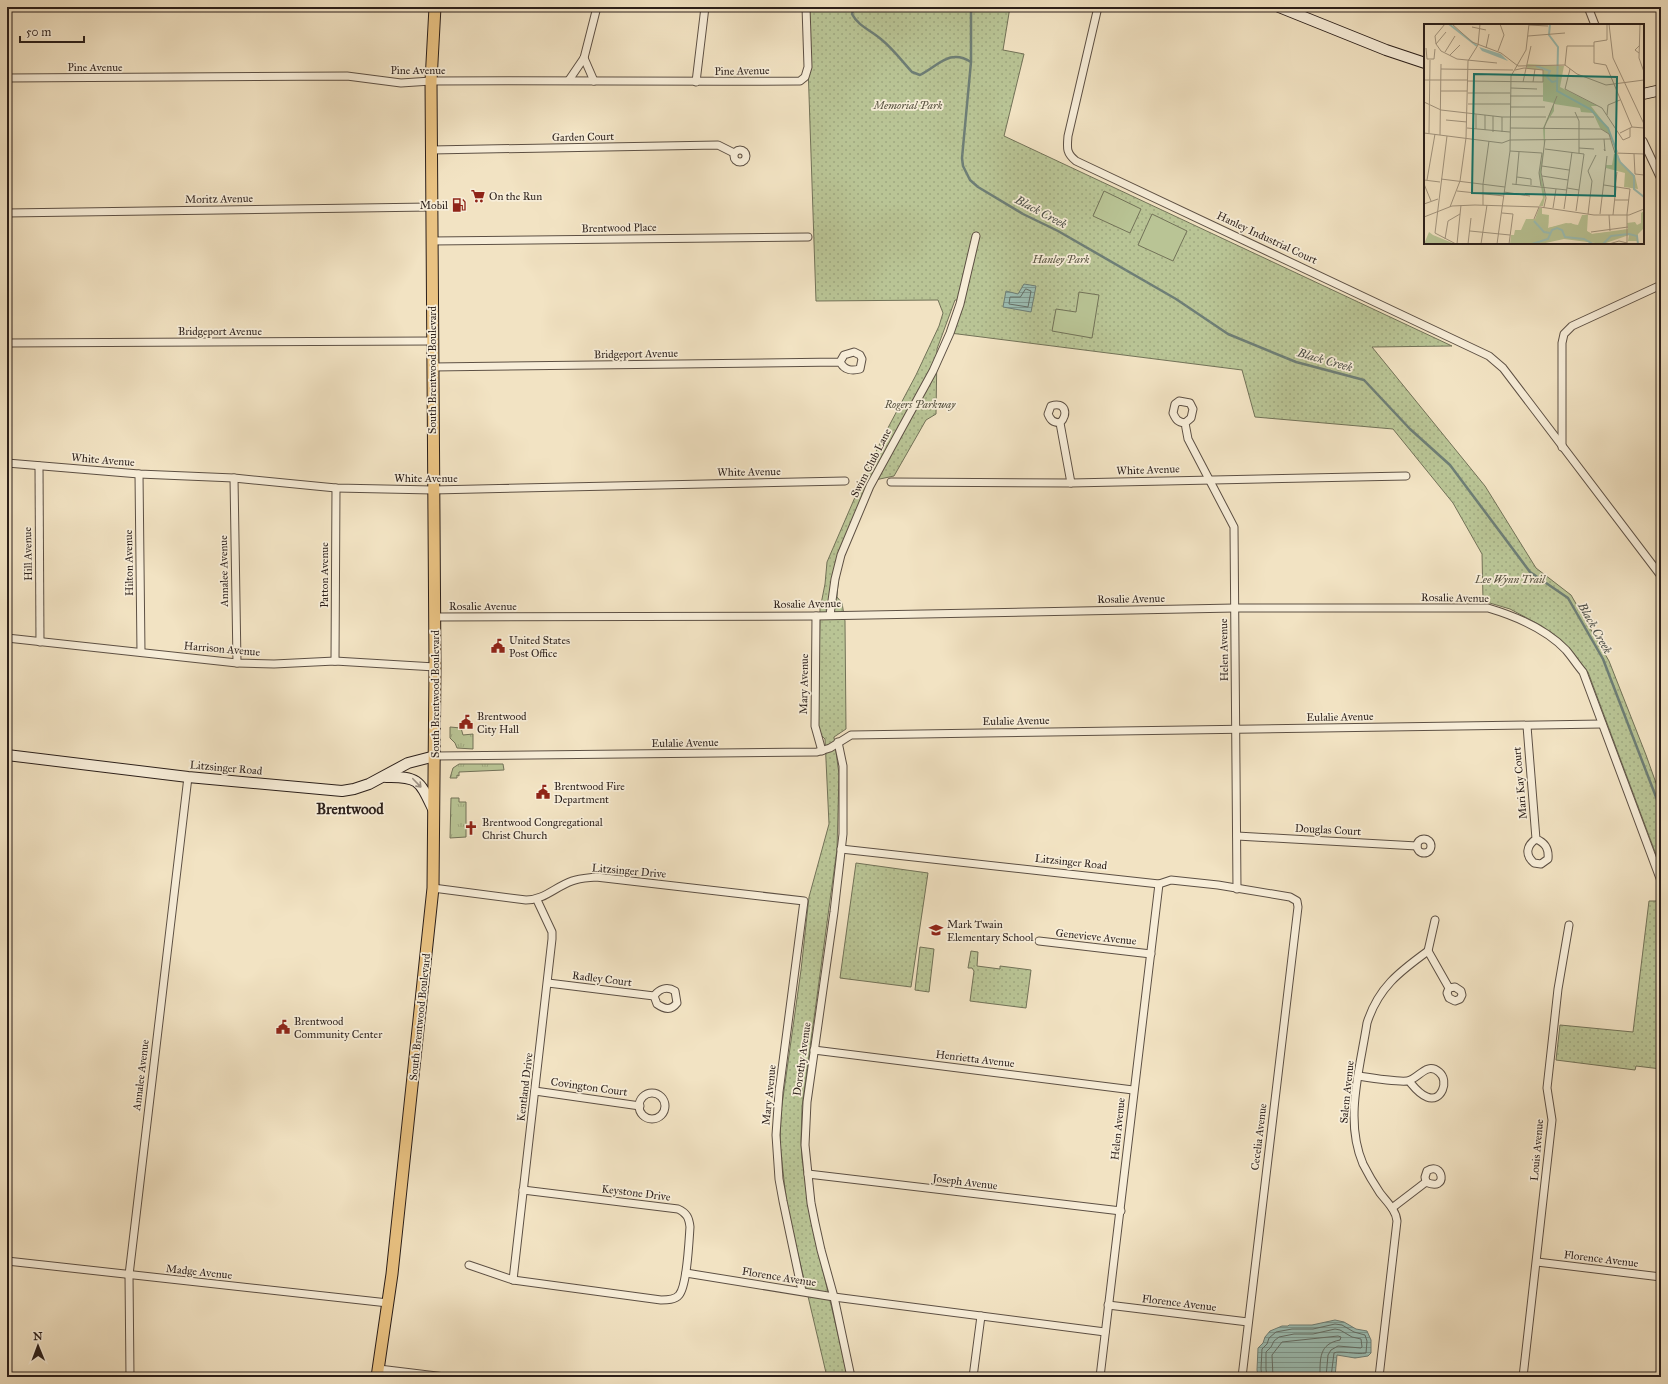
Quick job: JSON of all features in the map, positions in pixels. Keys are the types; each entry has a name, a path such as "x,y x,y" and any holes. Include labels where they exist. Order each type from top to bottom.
{"main road":[{"name":"South Brentwood Boulevard","path":"378,1373 393,1267 433,888 435,618 430,81 435,7"}],"street":[{"path":"569,80 584,58 597,7"},
{"path":"696,82 705,7"},
{"name":"Pine Avenue","path":"7,78 346,76 401,83 430,81 569,80 696,82 800,81 805,77 808,67 806,7"},
{"name":"Hanley Industrial Court","path":"1098,7 1068,136 1066,150 1069,156 1090,168 1489,356 1503,368 1661,576"},
{"path":"1279,7 1424,64"},
{"path":"1588,7 1595,24"},
{"path":"584,58 594,81"},
{"path":"1644,94 1661,90"},
{"path":"1644,143 1661,179"},
{"name":"Garden Court","path":"431,150 718,146 734,153"},
{"name":"Moritz Avenue","path":"7,213 430,207"},
{"name":"Swim Club Lane","path":"830,615 835,579 841,555 870,486 933,371 950,333 960,304 976,236"},
{"name":"Brentwood Place","path":"431,241 808,237"},
{"path":"1562,447 1562,343 1564,334 1572,326 1661,285"},
{"name":"Bridgeport Avenue","path":"7,343 433,341"},
{"name":"Bridgeport Avenue","path":"433,368 840,362"},
{"path":"1060,423 1071,483"},
{"name":"Helen Avenue","path":"1185,423 1188,439 1234,527 1237,889"},
{"name":"White Avenue","path":"7,463 139,474 234,478 336,488 433,490 845,481"},
{"name":"Hill Avenue","path":"39,466 40,642"},
{"name":"Hilton Avenue","path":"139,474 141,652"},
{"name":"White Avenue","path":"891,482 1071,483 1406,476"},
{"name":"Annalee Avenue","path":"234,478 237,663"},
{"name":"Patton Avenue","path":"335,662 336,488"},
{"name":"Rosalie Avenue","path":"435,618 816,616 1235,608 1488,608 1513,617 1547,634 1566,650 1583,672 1661,881"},
{"name":"Mary Avenue","path":"816,616 815,726 822,751"},
{"name":"Harrison Avenue","path":"7,638 237,663 274,664 335,662 435,667"},
{"name":"Eulalie Avenue","path":"435,756 822,751 830,748 851,734 1602,724"},
{"name":"Mari Kay Court","path":"1527,726 1536,839"},
{"name":"Dorothy Avenue","path":"838,742 843,766 843,834 805,1126 811,1203 821,1250 834,1297 851,1377"},
{"name":"Litzsinger Road","path":"7,755 188,777 342,791 369,784 408,763 435,756"},
{"name":"Annalee Avenue","path":"130,1377 129,1275 188,777"},
{"path":"384,777 412,778 420,784 434,813"},
{"name":"Douglas Court","path":"1237,836 1417,846"},
{"name":"Litzsinger Road","path":"841,849 1158,884 1171,880 1218,885 1290,897 1297,900"},
{"name":"Litzsinger Drive","path":"537,900 570,881 596,877 804,901"},
{"name":"Helen Avenue","path":"1100,1377 1121,1211 1133,1090 1151,954 1158,884"},
{"path":"433,888 526,900 537,900"},
{"name":"Kentland Drive","path":"513,1280 548,983 552,932 537,900"},
{"name":"Cecelia Avenue","path":"1242,1377 1298,915 1297,900"},
{"name":"Mary Avenue","path":"802,1291 781,1194 776,1135 779,1092 804,901"},
{"path":"1435,920 1428,951 1449,988"},
{"name":"Louis Avenue","path":"1523,1377 1538,1262 1552,1120 1547,1088 1558,989 1569,925"},
{"name":"Genevieve Avenue","path":"1039,941 1151,954"},
{"name":"Salem Avenue","path":"1379,1377 1397,1222 1392,1208 1372,1181 1358,1150 1354,1123 1358,1076 1367,1023 1379,995 1401,970 1428,951"},
{"name":"Radley Court","path":"548,983 654,996"},
{"name":"Henrietta Avenue","path":"814,1050 1133,1090"},
{"path":"1358,1076 1409,1081 1428,1069 1434,1069 1443,1076 1444,1086 1441,1094 1436,1098 1428,1098 1415,1089 1409,1081"},
{"name":"Covington Court","path":"535,1091 640,1106"},
{"name":"Joseph Avenue","path":"808,1174 1121,1211"},
{"path":"1392,1208 1426,1182"},
{"name":"Keystone Drive","path":"523,1190 678,1209 684,1212 690,1221 686,1273"},
{"name":"Madge Avenue","path":"7,1262 388,1303"},
{"name":"Florence Avenue","path":"1538,1262 1661,1277"},
{"path":"469,1265 513,1280 666,1300 679,1295 683,1287 686,1273"},
{"name":"Florence Avenue","path":"686,1273 834,1297 1105,1332"},
{"name":"Florence Avenue","path":"1108,1305 1248,1322"},
{"path":"973,1377 981,1316"},
{"path":"378,1373 444,1377"}],"green space":[{"path":"806,7 1010,7 1003,50 1024,54 1004,136 1452,346 1372,347 1485,486 1536,568 1571,595 1609,661 1661,797 1661,868 1588,672 1562,642 1542,626 1510,609 1483,601 1482,554 1453,503 1393,429 1255,417 1242,370 950,333 961,300 955,300 937,349 936,414 926,420 894,476 875,480 851,537 841,567 838,582 837,597 842,603 845,621 846,729 834,737 839,774 837,849 802,1107 801,1141 811,1220 848,1377 827,1377 787,1207 780,1144 781,1112 801,970 809,897 829,824 825,739 820,734 818,727 820,609 825,584 827,562 862,481 881,441 916,375 939,326 943,313 938,300 816,301"},
{"path":"1104,191 1141,209 1130,233 1093,216"},
{"path":"1152,214 1187,231 1173,261 1138,245"},
{"path":"1079,292 1099,295 1092,338 1052,331 1056,309 1076,312"},
{"path":"450,727 461,728 463,735 473,734 473,749 457,748 455,743 450,738"},
{"path":"459,764 503,764 504,770 459,772 459,776 457,775 457,778 450,778 453,768"},
{"path":"451,798 459,798 459,802 466,802 466,837 450,838"},
{"path":"856,863 928,873 911,987 840,978"},
{"path":"1649,901 1661,901 1661,1069 1636,1066 1635,1070 1556,1060 1560,1025 1633,1032"},
{"path":"920,947 934,949 929,992 915,990"},
{"path":"971,951 978,952 977,966 1000,969 1000,966 1031,970 1026,1008 970,1001 974,971 972,968 968,968"}],"water":[{"path":"1024,284 1036,286 1031,312 1003,307 1006,291 1018,294"},
{"path":"1335,1320 1344,1322 1356,1329 1367,1331 1371,1340 1371,1353 1368,1356 1355,1358 1337,1355 1335,1377 1258,1376 1258,1348 1263,1343 1265,1337 1270,1331 1282,1326 1312,1325"}],"waterway":[{"path":"854,7 852,14 858,22 894,51 912,72 920,75 944,60 950,58 964,58 971,62"},
{"name":"Black Creek","path":"971,7 971,62 962,158 963,166 970,180 978,187 1023,214 1058,231 1176,299 1228,334 1296,362 1364,380 1410,429 1450,465 1530,572 1568,598 1603,659 1661,810"}],"place":[{"name":"On the Run","path":"478,196"},
{"name":"Mobil","path":"459,205"},
{"name":"United States Post Office","path":"498,646"},
{"name":"Brentwood City Hall","path":"466,722"},
{"name":"Brentwood Fire Department","path":"543,792"},
{"name":"Brentwood Congregational Christ Church","path":"471,828"},
{"name":"Mark Twain Elementary School","path":"936,930"},
{"name":"Brentwood Community Center","path":"283,1027"}],"district":[{"name":"Brentwood","path":"350,809"}],"park label":[{"name":"Memorial Park","path":"908,105"},
{"name":"Hanley Park","path":"1061,259"},
{"name":"Rogers Parkway","path":"920,404"},
{"name":"Lee Wynn Trail","path":"1510,579"}]}
